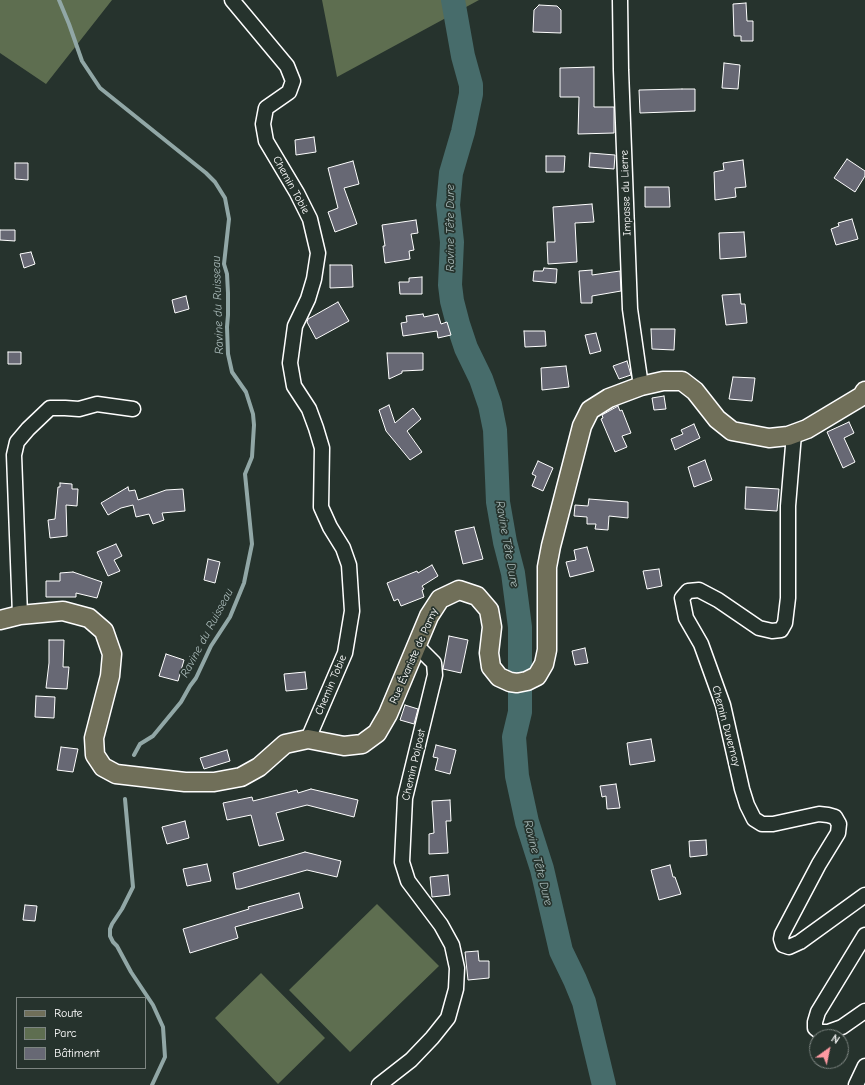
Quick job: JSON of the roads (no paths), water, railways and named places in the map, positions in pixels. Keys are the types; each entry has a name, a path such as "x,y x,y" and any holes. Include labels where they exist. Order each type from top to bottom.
{"main road":[{"name":"Rue Évariste de Parny","path":"0,620 20,615 63,611 89,618 104,631 112,654 110,676 94,738 96,755 103,767 116,774 185,782 214,782 241,777 259,767 285,744 308,739 344,746 362,744 377,733 388,714 429,616 440,599 459,590 476,596 489,610 492,627 489,653 491,667 499,677 510,682 517,683 527,681 537,676 544,664 547,650 547,567 582,426 590,410 609,398 641,386 663,381 682,381 695,390 717,419 732,431 769,438 788,436 807,429 862,396 865,391"}],"street":[{"name":"Chemin Tobie","path":"232,0 287,66 293,81 290,92 266,108 263,124 266,140 297,193 310,219 318,253 314,279 308,299 295,326 290,363 294,386 309,409 322,448 321,507 330,527 343,548 349,565 352,611 345,653 308,739"},
{"name":"Impasse du Lierre","path":"620,0 621,70 630,309 641,386"},
{"path":"20,615 14,455 17,442 50,408 79,410 97,404 133,409"},
{"name":"Chemin Duvernay","path":"794,434 788,506 788,598 785,623 781,630 772,631 759,628 718,600 699,590 688,591 682,598 686,618 701,644 722,705 742,789 747,805 754,819 762,824 773,824 819,814 835,817 838,824 838,833 819,864 782,934 781,940 783,945 789,946 800,942 865,895"},
{"name":"Chemin Polpost","path":"379,1085 412,1060 432,1038 448,1018 456,989 457,968 452,945 441,925 408,881 402,862 405,798 435,675 434,663 422,651 415,648"},
{"path":"865,935 818,1012 815,1028 820,1032 828,1032 842,1027 865,1011"},
{"path":"856,1085 865,1066"}],"waterway":[{"name":"Ravine du Ruisseau","path":"59,0 82,61 100,88 206,173 215,182 225,198 229,219 224,264 227,274 228,293 228,354 232,372 246,392 253,414 254,425 252,457 245,474 252,544 244,583 230,617 211,646 196,678 181,702 153,736 140,744 134,755"},
{"name":"Ravine Tête Dure","path":"453,0 463,56 471,85 471,94 463,132 451,173 448,205 452,242 450,285 452,301 458,324 466,348 481,379 490,405 495,430 498,502 505,542 513,573 520,627 520,712 514,737 517,776 527,822 542,869 561,951 584,1002 604,1085"},
{"name":"Ravine du Ruisseau","path":"125,799 133,887 122,909 112,924 110,936 131,972 153,1005 163,1027 165,1057 152,1085"}]}
